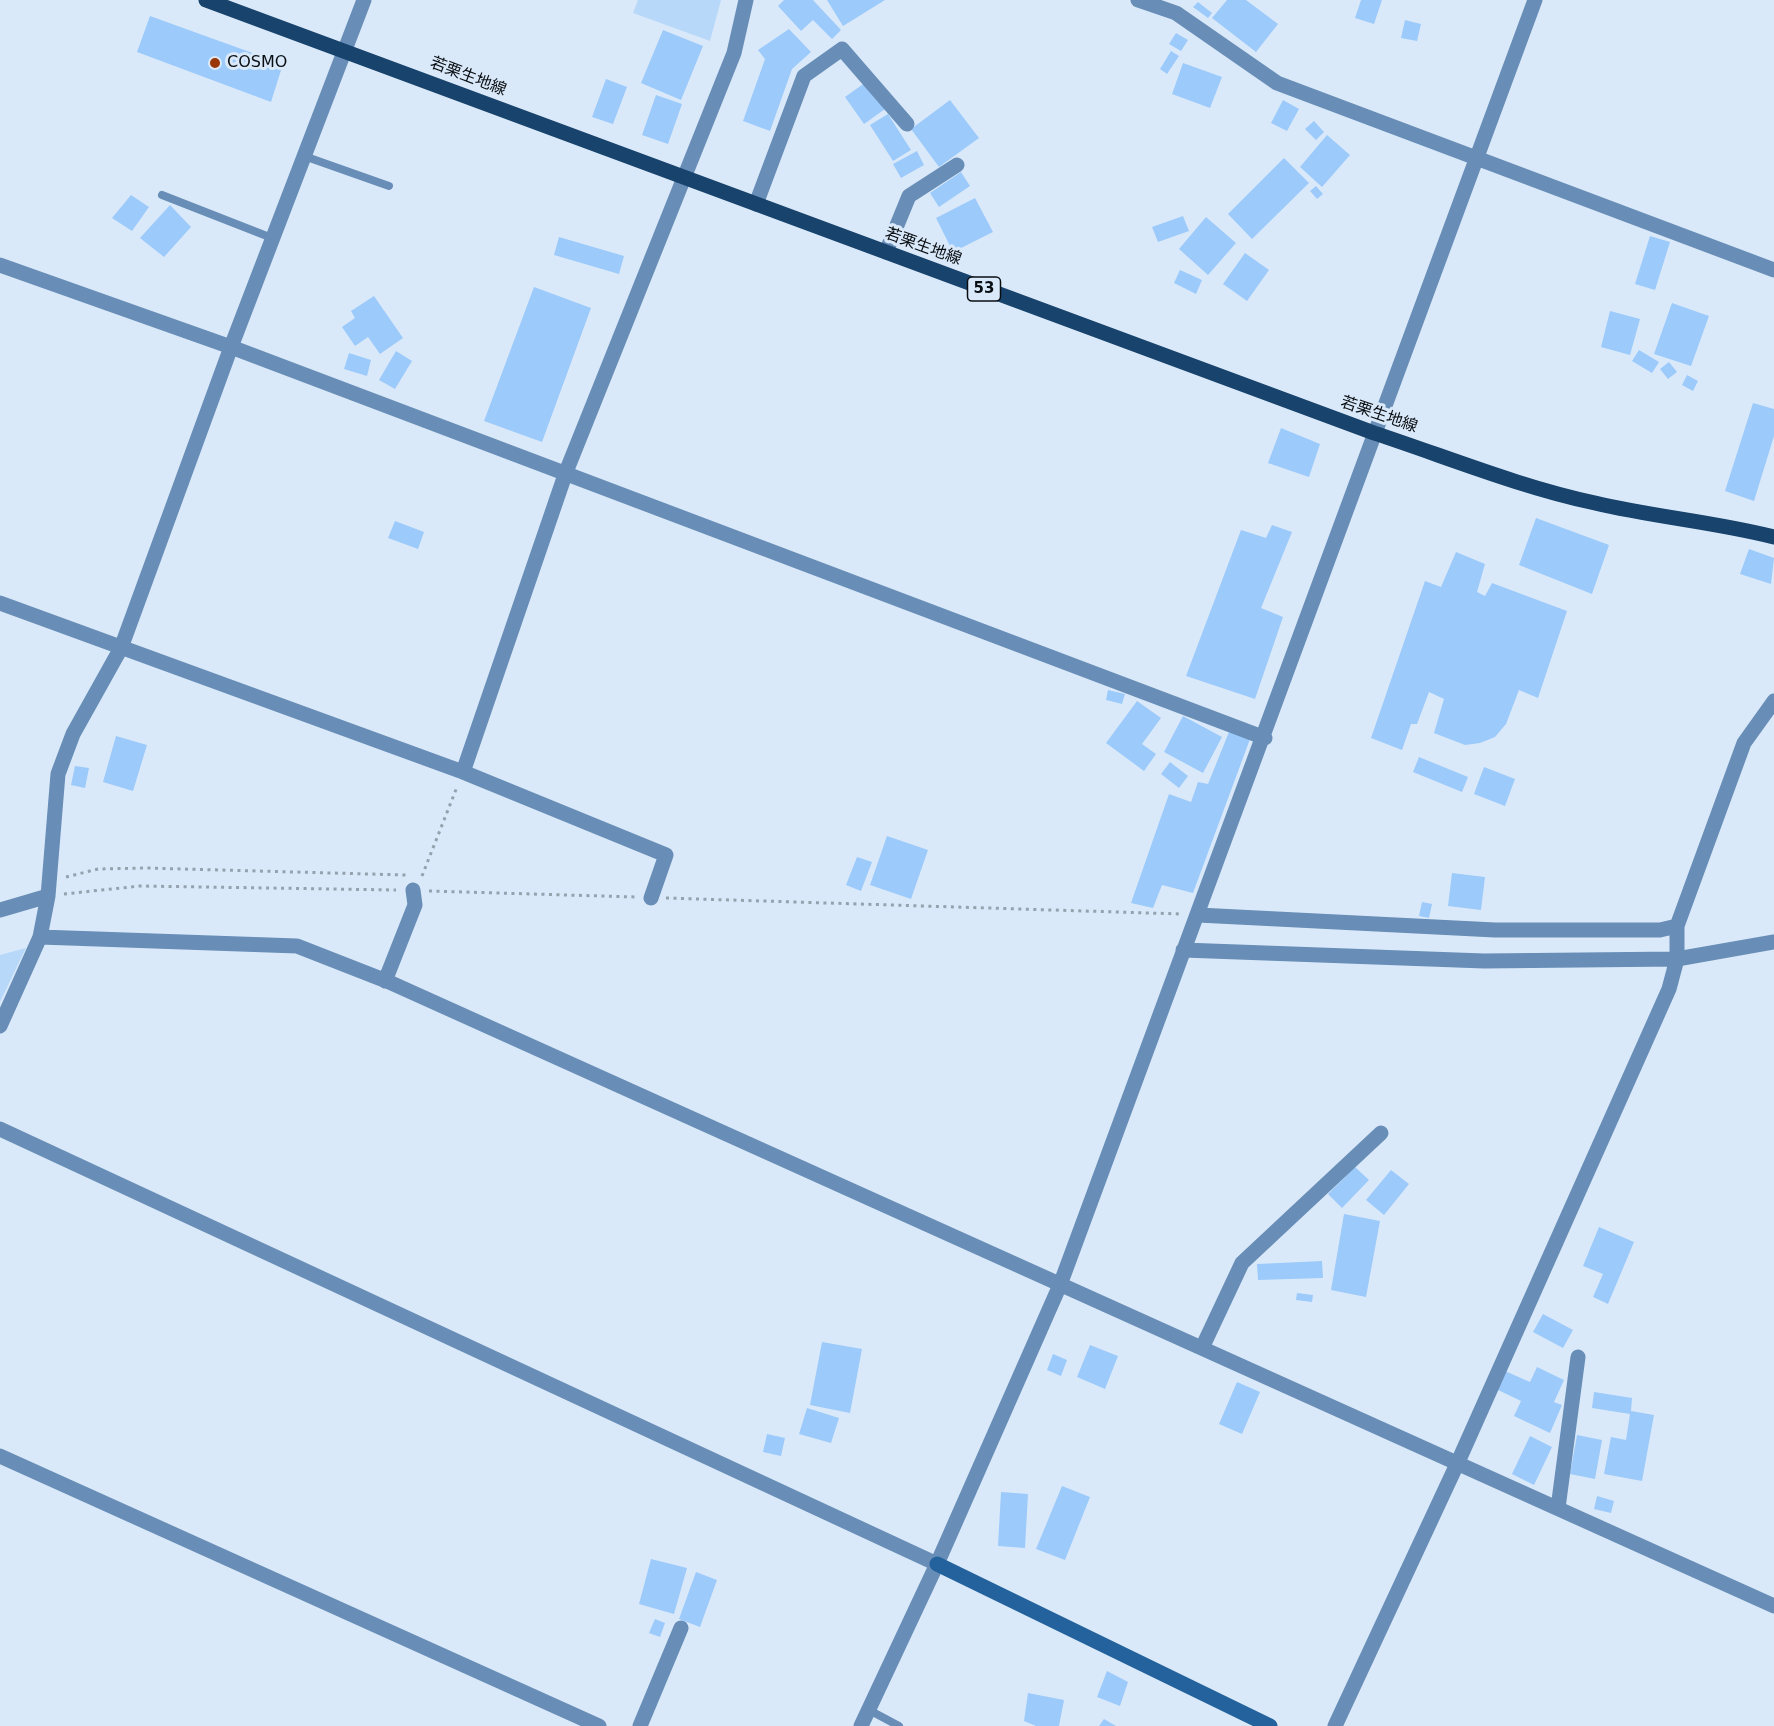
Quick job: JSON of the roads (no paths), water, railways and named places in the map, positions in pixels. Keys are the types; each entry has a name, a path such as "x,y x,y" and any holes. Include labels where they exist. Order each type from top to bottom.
{"main road":[{"name":"若栗生地線","path":"206,0 1374,433 1546,490 1596,504 1721,524 1774,537"}],"street":[{"path":"0,1026 40,937 49,888 58,774 73,734 121,648 231,347 364,0"},
{"path":"463,772 566,472 734,53 746,0"},
{"path":"1138,0 1176,14 1277,83 1774,270"},
{"path":"861,1726 937,1564 1060,1285 1265,738 1374,433 1535,0"},
{"path":"756,204 804,76 842,49 907,124"},
{"path":"886,252 909,196 957,165"},
{"path":"0,265 231,347 566,472 1265,738"},
{"path":"0,603 463,772 666,855 651,898"},
{"path":"1335,1726 1458,1462 1669,989 1677,959 1677,926 1744,743 1774,701"},
{"path":"0,910 49,888"},
{"path":"385,981 415,905 413,890"},
{"path":"1198,915 1495,930 1660,930 1677,926"},
{"path":"40,937 297,946 385,981 1774,1606"},
{"path":"1184,950 1484,961 1677,959 1774,942"},
{"path":"0,1129 937,1564 1270,1726"},
{"path":"1202,1348 1242,1263 1381,1133"},
{"path":"1558,1508 1578,1357"},
{"path":"0,1456 599,1726"},
{"path":"640,1726 681,1628"}],"lane":[{"path":"304,156 390,186"},
{"path":"162,195 273,237"},
{"path":"869,1710 899,1726"}],"place":[{"name":"COSMO","path":"215,63"}]}
